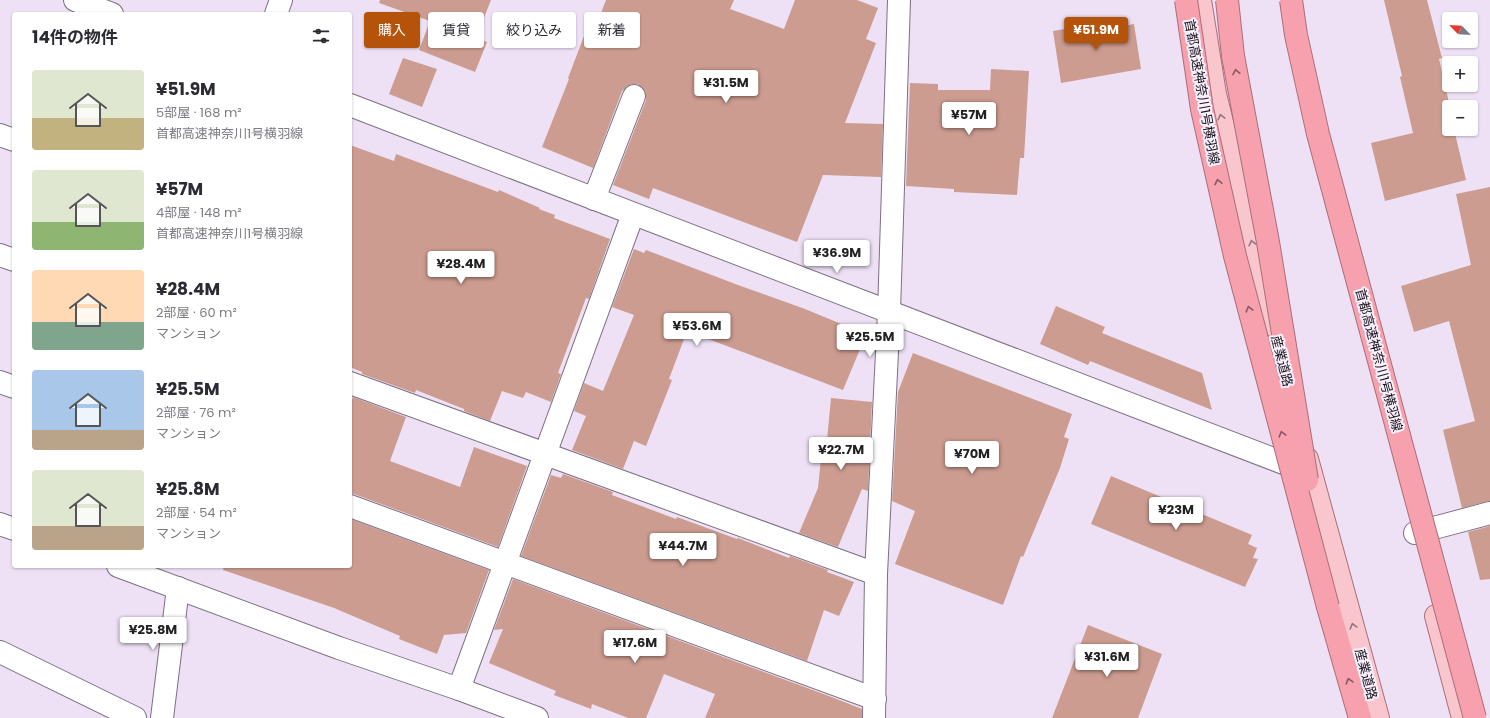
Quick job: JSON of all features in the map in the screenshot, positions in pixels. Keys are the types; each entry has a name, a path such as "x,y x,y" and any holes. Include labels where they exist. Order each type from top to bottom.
{"highway":[{"name":"首都高速神奈川1号横羽線","path":"1186,0 1202,109 1235,256 1328,608 1360,718"},
{"path":"1226,0 1233,56 1268,242 1328,608"},
{"name":"首都高速神奈川1号横羽線","path":"1290,0 1296,35 1318,134 1475,718"}],"main road":[{"name":"産業道路","path":"1200,0 1214,94 1312,474 1378,718"},
{"path":"1300,0 1308,60 1368,353 1463,718"}],"street":[{"path":"75,0 107,12"},
{"path":"277,12 281,0"},
{"path":"352,507 506,562 874,708 876,574 889,312 899,0"},
{"path":"594,199 634,96"},
{"path":"352,106 1312,474"},
{"path":"0,135 12,139"},
{"path":"459,689 633,214"},
{"path":"0,255 12,259"},
{"path":"0,382 12,386"},
{"path":"352,384 876,574"},
{"path":"1415,533 1490,513"},
{"path":"0,524 12,528"},
{"path":"123,568 339,648 459,689 537,718"},
{"path":"162,718 178,588"},
{"path":"0,652 135,718"}],"building":[{"path":"380,0 491,0 484,18 484,12 428,12 428,20 420,17 420,12 404,12 379,3"},
{"path":"606,0 734,0 730,9 784,29 795,0 857,0 878,8 866,39 876,43 845,123 883,124 881,177 823,175 797,242 653,188 649,199 613,185 646,100 644,89 638,84 627,86 622,91 593,168 542,147 584,36 584,48 640,48 640,12 601,12"},
{"path":"1384,0 1427,0 1442,58 1439,59 1442,72 1442,92 1447,92 1448,100 1442,100 1442,136 1456,136 1466,180 1385,201 1371,143 1413,133 1400,77 1402,76"},
{"path":"1105,22 1107,29 1134,24 1141,69 1061,83 1053,31"},
{"path":"428,26 428,48 484,48 484,41 487,42 475,72 419,50"},
{"path":"403,58 437,69 422,107 389,94"},
{"path":"991,69 1029,71 1024,158 1020,158 1017,195 954,192 954,189 906,186 910,83 938,84 938,90 990,90"},
{"path":"352,146 394,161 396,154 498,192 499,190 555,215 554,218 610,239 589,299 586,298 558,373 561,374 551,402 526,392 523,398 502,391 490,421 416,390 415,393 362,374 362,372 352,368"},
{"path":"1490,187 1490,501 1462,508 1443,430 1475,421 1449,321 1414,332 1401,286 1471,265 1456,194"},
{"path":"634,249 644,253 646,250 805,309 856,330 853,337 863,342 843,390 687,331 669,379 672,380 646,446 634,441 623,469 572,450 586,416 574,411 584,383 603,391 634,315 612,307"},
{"path":"1056,306 1105,327 1102,333 1202,373 1212,410 1090,361 1088,365 1040,344"},
{"path":"913,353 1072,414 1064,437 1069,439 1060,468 1023,557 1021,556 1003,605 895,564 915,511 892,501 898,392"},
{"path":"353,397 406,417 390,461 460,487 474,447 527,466 498,547 352,494"},
{"path":"831,398 872,402 868,491 862,489 838,547 799,533 818,488 823,439 827,440"},
{"path":"563,474 613,492 612,495 676,519 677,517 737,539 738,538 789,558 790,556 828,570 827,572 854,582 839,616 824,610 807,661 521,556 551,475 561,478"},
{"path":"1111,476 1252,535 1248,544 1257,548 1253,558 1258,559 1245,587 1091,524"},
{"path":"352,520 489,570 466,633 444,635 437,654 399,639 400,636 334,608 223,570 224,568 352,568"},
{"path":"1490,526 1490,579 1480,580 1468,532"},
{"path":"513,579 862,709 862,718 705,718 715,694 664,674 646,718 628,718 592,704 591,709 554,695 556,691 489,663 503,629 494,630"},
{"path":"1088,625 1162,654 1138,718 1052,718"}]}
